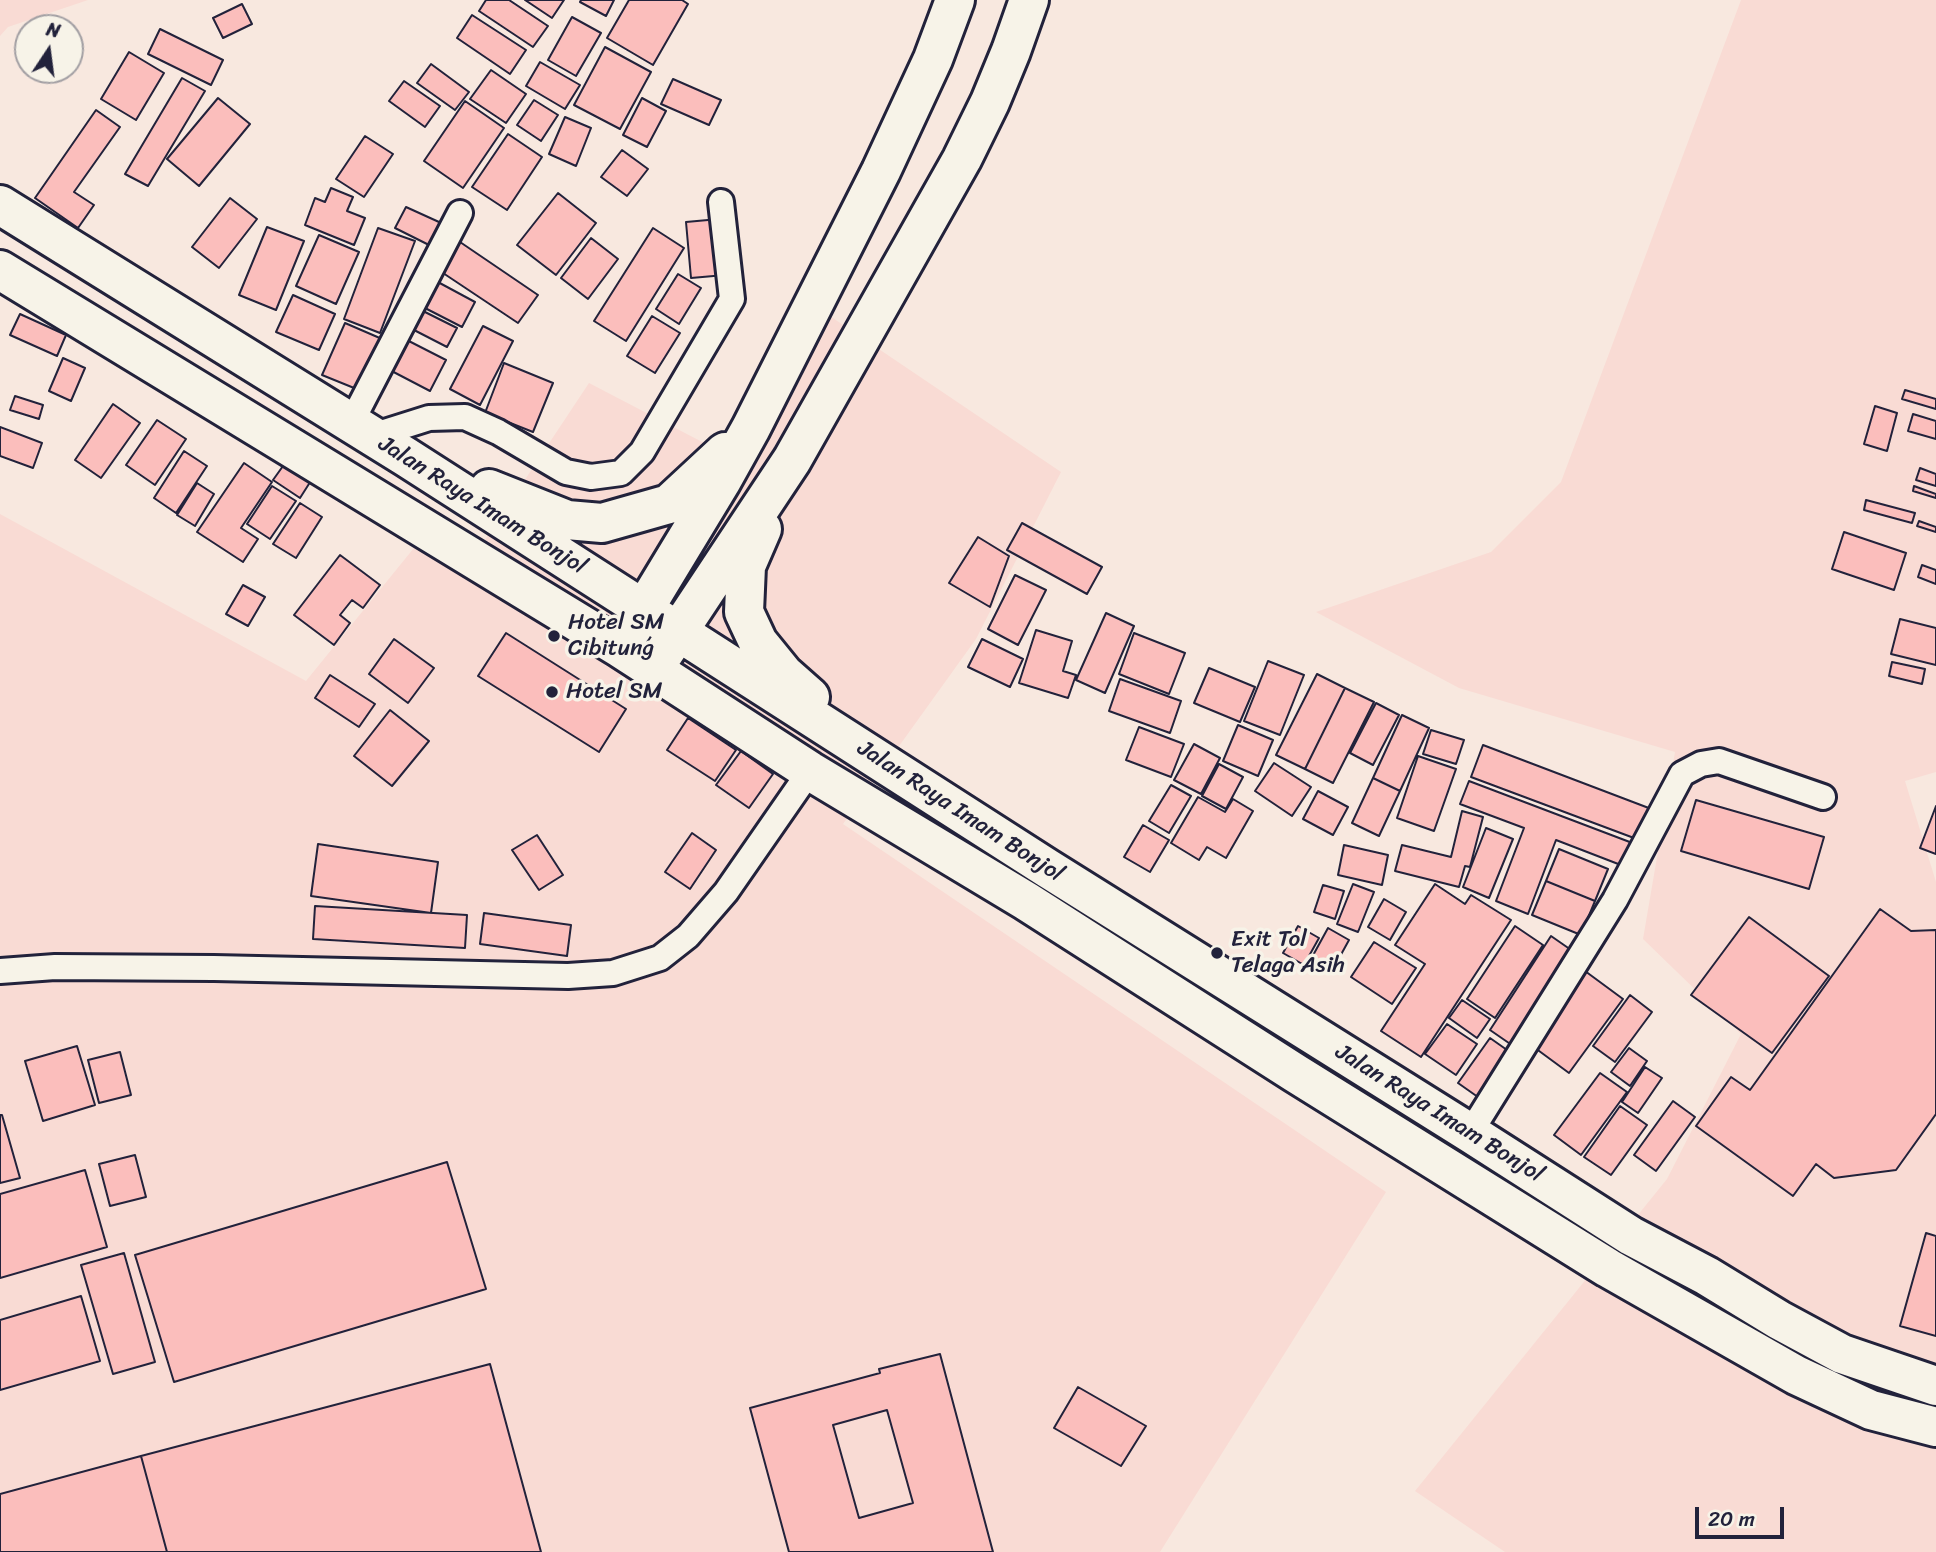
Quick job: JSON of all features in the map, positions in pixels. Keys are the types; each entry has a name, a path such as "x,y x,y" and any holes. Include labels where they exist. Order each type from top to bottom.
{"highway":[{"path":"620,648 751,428 881,172 933,59 955,0"},
{"path":"653,670 792,460 962,159 990,102 1029,0"},
{"name":"Jalan Raya Imam Bonjol","path":"0,205 406,457 1059,875 1631,1236 1707,1276 1842,1354 1936,1387"},
{"name":"Jalan Raya Imam Bonjol","path":"0,270 620,648 810,771 1026,901 1608,1268 1796,1375 1871,1410 1936,1427"},
{"path":"406,457 567,520 601,523 669,504 751,428"},
{"path":"792,460 746,566 744,612 758,642 784,674 886,764"}],"street":[{"path":"361,429 429,418 465,417 498,432 566,472 591,477 621,473 642,452 732,299 721,202"},
{"path":"361,429 460,213"},
{"path":"1470,1133 1615,900 1682,774 1701,764 1719,761 1823,797"},
{"path":"0,971 55,967 568,976 613,973 660,958 688,936 726,892 810,771"}],"shaded area":[{"path":"0,0 88,0 47,14 14,14 14,25 8,27 0,36"},
{"path":"1741,0 1936,0 1936,772 1905,781 1936,882 1936,1552 1505,1552 1415,1491 1667,1179 1741,1034 1643,939 1675,752 1459,688 1316,612 1491,552 1561,482"},
{"path":"818,308 1061,472 976,639 843,824 1386,1192 1160,1552 0,1552 0,514 306,681 435,522 481,546 589,383 731,457"}],"building":[{"path":"486,0 509,0 548,26 533,47 479,11"},
{"path":"525,0 564,0 552,18"},
{"path":"614,0 606,16 580,2"},
{"path":"629,0 682,0 688,4 653,65 607,38"},
{"path":"242,4 252,24 223,38 213,18"},
{"path":"472,15 526,50 510,74 457,38"},
{"path":"572,17 601,33 576,76 548,60"},
{"path":"160,29 223,60 211,85 148,54"},
{"path":"605,47 651,72 620,129 574,105"},
{"path":"129,52 164,73 136,120 101,99"},
{"path":"540,62 580,85 565,109 526,86"},
{"path":"431,64 469,92 455,110 417,83"},
{"path":"491,70 526,94 506,123 470,99"},
{"path":"182,78 205,91 148,186 125,174"},
{"path":"673,79 721,100 709,125 661,104"},
{"path":"404,81 440,106 425,127 389,101"},
{"path":"218,98 250,124 199,186 167,159"},
{"path":"642,98 666,111 647,147 623,135"},
{"path":"534,100 558,115 541,141 517,125"},
{"path":"465,101 504,128 463,188 424,161"},
{"path":"96,110 120,127 74,192 94,205 78,228 35,198"},
{"path":"565,117 591,128 576,166 549,154"},
{"path":"508,134 542,157 507,210 472,187"},
{"path":"365,136 393,154 364,197 336,179"},
{"path":"622,150 648,169 627,196 601,177"},
{"path":"331,188 353,197 347,211 365,218 354,245 305,225 315,198 325,202"},
{"path":"558,193 596,223 556,275 517,245"},
{"path":"230,198 257,219 219,268 192,247"},
{"path":"406,207 450,227 439,250 395,228"},
{"path":"719,219 725,275 691,278 686,222"},
{"path":"267,227 304,241 276,310 239,295"},
{"path":"378,228 415,241 380,333 344,319"},
{"path":"653,228 684,248 626,341 594,321"},
{"path":"319,235 359,252 336,304 296,286"},
{"path":"591,238 618,259 588,299 561,278"},
{"path":"460,242 538,295 518,323 440,271"},
{"path":"678,274 701,288 679,324 656,309"},
{"path":"436,281 475,302 462,327 423,307"},
{"path":"293,295 335,314 319,350 276,332"},
{"path":"423,311 457,328 447,347 414,330"},
{"path":"20,314 66,335 57,356 10,335"},
{"path":"652,316 680,333 655,373 627,356"},
{"path":"345,323 389,342 359,390 322,375"},
{"path":"483,326 513,341 480,405 450,389"},
{"path":"399,336 446,360 430,391 384,367"},
{"path":"63,358 85,368 71,401 49,391"},
{"path":"504,363 553,383 533,432 485,413"},
{"path":"1905,390 1936,399 1936,409 1902,399"},
{"path":"15,396 43,405 39,419 10,410"},
{"path":"113,404 140,423 101,478 75,460"},
{"path":"1875,406 1897,413 1887,451 1864,444"},
{"path":"1913,414 1936,421 1936,439 1908,431"},
{"path":"157,420 186,439 155,485 126,465"},
{"path":"0,427 42,443 33,468 0,456"},
{"path":"184,451 207,466 176,513 154,498"},
{"path":"288,459 314,476 300,498 273,480"},
{"path":"244,463 272,482 241,528 258,539 243,562 197,532"},
{"path":"1920,468 1936,474 1936,486 1916,480"},
{"path":"197,483 214,494 195,526 177,515"},
{"path":"272,486 296,501 270,539 247,524"},
{"path":"1914,486 1936,494 1936,498 1913,491"},
{"path":"1866,500 1915,513 1912,523 1864,510"},
{"path":"300,503 322,517 296,558 273,544"},
{"path":"1919,521 1936,527 1936,532 1917,526"},
{"path":"1022,523 1102,567 1087,594 1007,550"},
{"path":"1844,532 1906,553 1894,590 1832,569"},
{"path":"978,537 1009,556 990,607 949,583"},
{"path":"340,555 380,585 363,608 352,600 340,615 350,623 334,645 294,615"},
{"path":"1922,565 1936,570 1936,584 1918,577"},
{"path":"1015,575 1046,590 1018,645 988,629"},
{"path":"243,585 265,597 248,626 226,614"},
{"path":"1106,613 1134,626 1105,693 1076,680"},
{"path":"1900,619 1936,628 1936,665 1891,654"},
{"path":"1036,630 1072,641 1063,671 1076,675 1068,698 1019,683"},
{"name":"Hotel SM","path":"506,633 626,709 599,752 478,676"},
{"path":"1134,633 1185,653 1169,694 1119,674"},
{"path":"394,639 434,668 408,703 369,674"},
{"path":"982,639 1023,659 1010,687 968,667"},
{"path":"1268,661 1304,675 1280,735 1244,721"},
{"path":"1892,662 1925,669 1922,684 1889,676"},
{"path":"1209,668 1255,687 1240,722 1194,703"},
{"path":"1317,674 1345,688 1305,769 1276,755"},
{"path":"330,675 375,704 359,727 315,698"},
{"path":"1120,679 1181,701 1170,733 1109,711"},
{"path":"1345,688 1374,702 1333,783 1305,769"},
{"path":"1376,703 1399,715 1373,765 1350,753"},
{"path":"390,710 429,741 392,786 354,756"},
{"path":"1402,715 1429,728 1400,791 1373,778"},
{"path":"688,718 736,750 715,781 667,750"},
{"path":"1238,725 1273,740 1258,776 1223,761"},
{"path":"1139,727 1184,744 1171,777 1126,760"},
{"path":"1431,730 1464,740 1456,764 1423,754"},
{"path":"1194,744 1220,758 1201,794 1174,780"},
{"path":"1483,745 1654,810 1642,841 1471,777"},
{"path":"741,751 773,774 749,808 716,785"},
{"path":"1418,756 1456,769 1434,831 1397,818"},
{"path":"1274,763 1311,787 1292,816 1255,791"},
{"path":"1219,764 1243,777 1226,809 1202,796"},
{"path":"1373,778 1400,791 1379,836 1352,823"},
{"path":"1469,781 1635,844 1626,867 1556,840 1528,914 1496,901 1524,828 1460,804"},
{"path":"1171,785 1191,796 1169,833 1149,821"},
{"path":"1318,791 1348,807 1333,835 1303,819"},
{"path":"1198,797 1225,812 1233,799 1253,811 1226,858 1207,847 1199,860 1171,843"},
{"path":"1696,800 1824,837 1809,889 1681,851"},
{"path":"1936,806 1936,854 1920,848"},
{"path":"1462,811 1483,817 1470,867 1465,866 1459,887 1395,871 1402,845 1451,857"},
{"path":"1143,825 1169,840 1150,872 1124,857"},
{"path":"1486,828 1513,839 1489,898 1463,887"},
{"path":"692,833 716,850 690,889 665,872"},
{"path":"537,835 563,875 539,890 512,850"},
{"path":"318,844 438,862 431,913 311,896"},
{"path":"1344,845 1388,855 1382,885 1338,875"},
{"path":"1559,849 1608,869 1595,901 1546,881"},
{"path":"1546,881 1595,901 1581,935 1532,915"},
{"path":"1353,884 1374,892 1358,932 1337,924"},
{"path":"1435,884 1465,904 1471,895 1511,920 1421,1057 1381,1031 1425,964 1395,945"},
{"path":"1323,885 1344,891 1335,919 1314,912"},
{"path":"1384,899 1406,912 1390,940 1368,927"},
{"path":"315,906 467,915 465,948 313,939"},
{"path":"1880,909 1911,931 1936,930 1936,1114 1896,1170 1834,1178 1816,1164 1793,1196 1696,1126 1731,1077 1750,1090"},
{"path":"484,913 571,925 567,956 480,944"},
{"path":"1749,917 1829,976 1772,1053 1691,995"},
{"path":"1298,926 1319,938 1304,965 1283,953"},
{"path":"1515,926 1543,945 1495,1018 1467,999"},
{"path":"1328,928 1349,940 1332,971 1311,959"},
{"path":"1551,936 1574,952 1519,1050 1490,1030"},
{"path":"1374,942 1416,968 1392,1004 1351,977"},
{"path":"1585,971 1623,999 1569,1073 1531,1045"},
{"path":"1630,995 1652,1012 1615,1062 1593,1046"},
{"path":"1462,1000 1490,1019 1477,1038 1449,1018"},
{"path":"1447,1024 1477,1044 1456,1075 1425,1054"},
{"path":"1490,1038 1517,1057 1485,1102 1458,1083"},
{"path":"77,1046 95,1105 43,1121 25,1061"},
{"path":"1629,1048 1647,1061 1630,1086 1611,1072"},
{"path":"120,1052 131,1095 99,1103 88,1060"},
{"path":"1645,1067 1662,1078 1638,1113 1622,1102"},
{"path":"1600,1073 1627,1092 1581,1155 1554,1135"},
{"path":"1673,1101 1695,1117 1656,1171 1634,1155"},
{"path":"1620,1106 1647,1125 1611,1175 1584,1157"},
{"path":"0,1115 20,1178 0,1183"},
{"path":"135,1155 146,1197 110,1206 99,1164"},
{"path":"447,1162 486,1289 174,1382 135,1255"},
{"path":"85,1170 107,1247 0,1278 0,1194"},
{"path":"1926,1233 1936,1236 1936,1336 1900,1326"},
{"path":"124,1253 155,1362 113,1374 81,1265"},
{"path":"81,1296 100,1361 0,1390 0,1320"},
{"path":"940,1354 993,1552 789,1552 750,1408 880,1373 879,1369","holes":["887,1410 913,1503 859,1518 833,1425"]},
{"path":"490,1364 541,1552 167,1552 141,1456"},
{"path":"1078,1387 1146,1426 1121,1466 1054,1428"},
{"path":"141,1456 167,1552 0,1552 0,1494"}],"place":[{"name":"Hotel SM Cibitung","path":"554,636"},
{"name":"Hotel SM","path":"552,692"},
{"name":"Exit Tol Telaga Asih","path":"1217,953"}]}
